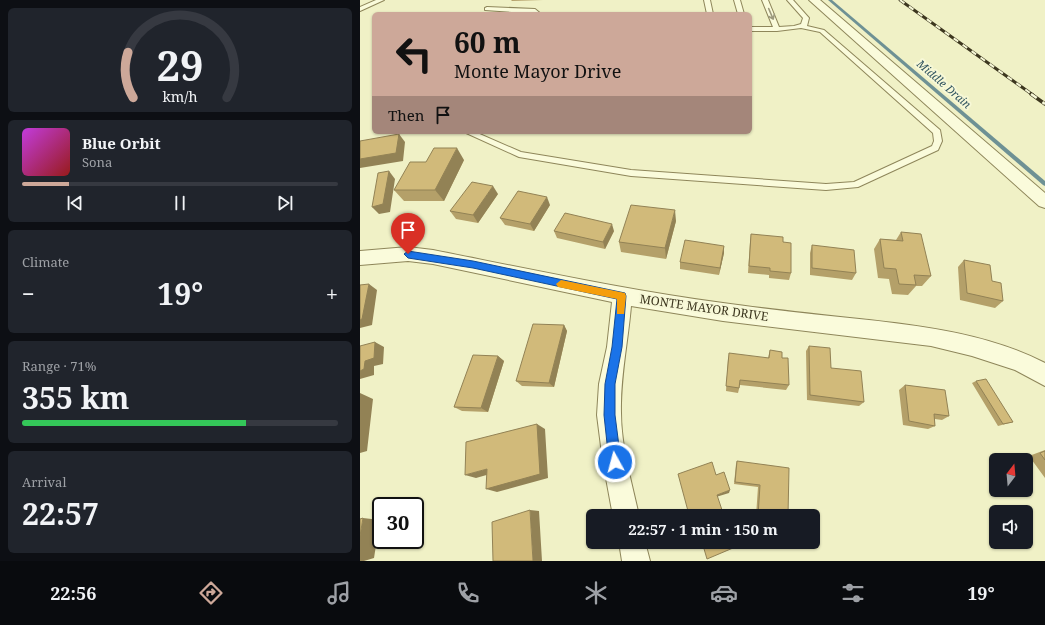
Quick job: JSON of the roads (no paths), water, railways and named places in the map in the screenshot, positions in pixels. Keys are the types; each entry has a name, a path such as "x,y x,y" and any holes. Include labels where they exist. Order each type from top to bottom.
{"street":[{"path":"814,0 1045,202"},
{"name":"MONTE MAYOR DRIVE","path":"360,258 408,254 433,257 622,296 723,312 931,338 972,346 1022,362 1045,375"},
{"path":"622,296 617,347 610,384 609,415 615,462 625,509"},
{"path":"633,549 636,561"}],"lane":[{"path":"360,9 381,0"},
{"path":"492,0 486,12 536,12"},
{"path":"707,0 710,12"},
{"path":"737,0 740,12"},
{"path":"765,0 777,28"},
{"path":"790,0 806,18 804,25 800,26"},
{"path":"473,134 519,154 631,173 826,187 855,185 935,148 938,141 937,132 822,31 800,26 752,29"}],"waterway":[{"name":"Middle Drain","path":"830,0 1045,184"}],"railway":[{"path":"900,0 1033,95"},
{"path":"1031,94 1045,104"}]}
